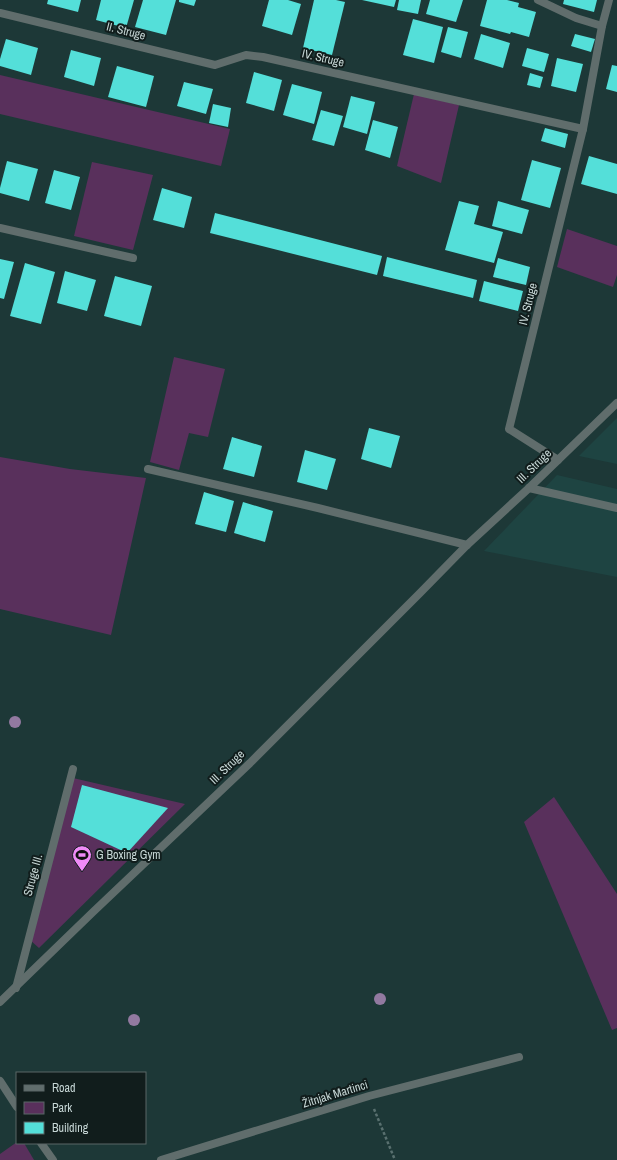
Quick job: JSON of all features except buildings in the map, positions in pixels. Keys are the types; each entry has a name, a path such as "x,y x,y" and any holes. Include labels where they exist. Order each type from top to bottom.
{"street":[{"path":"538,0 576,18 602,26"},
{"name":"IV. Struge","path":"558,460 509,429 583,129 602,26 609,0"},
{"name":"II. Struge","path":"0,13 215,65 246,55"},
{"name":"IV. Struge","path":"246,55 278,60 583,129"},
{"path":"0,228 133,258"},
{"name":"III. Struge","path":"0,1002 250,763 420,594 467,545 529,488 617,402"},
{"path":"148,469 318,508 467,545"},
{"path":"529,488 617,508"},
{"name":"Struge III.","path":"16,988 73,769"},
{"name":"Žitnjak Martinci","path":"161,1160 369,1096 519,1057"},
{"path":"0,1081 16,1105"},
{"path":"42,1144 53,1160"}],"path":[{"path":"369,1096 395,1160"}],"shaded area":[{"path":"617,418 617,464 579,456"},
{"path":"557,475 617,489 617,577 484,551"}],"green space":[{"path":"0,75 230,129 221,166 0,114"},
{"path":"414,94 459,105 441,183 397,166"},
{"path":"92,162 153,175 133,250 74,236"},
{"path":"567,229 617,246 617,275 613,287 557,267"},
{"path":"174,357 225,369 208,437 189,433 179,470 150,462"},
{"path":"0,457 70,469 146,478 111,635 0,609"},
{"name":"G Boxing Gym","path":"73,778 185,804 39,948 30,940"},
{"path":"554,797 617,894 617,1028 612,1030 524,822"},
{"path":"16,1143 16,1144 25,1144 34,1160 0,1160 0,1154"}],"place":[{"name":"G Boxing Gym","path":"82,872"}]}
